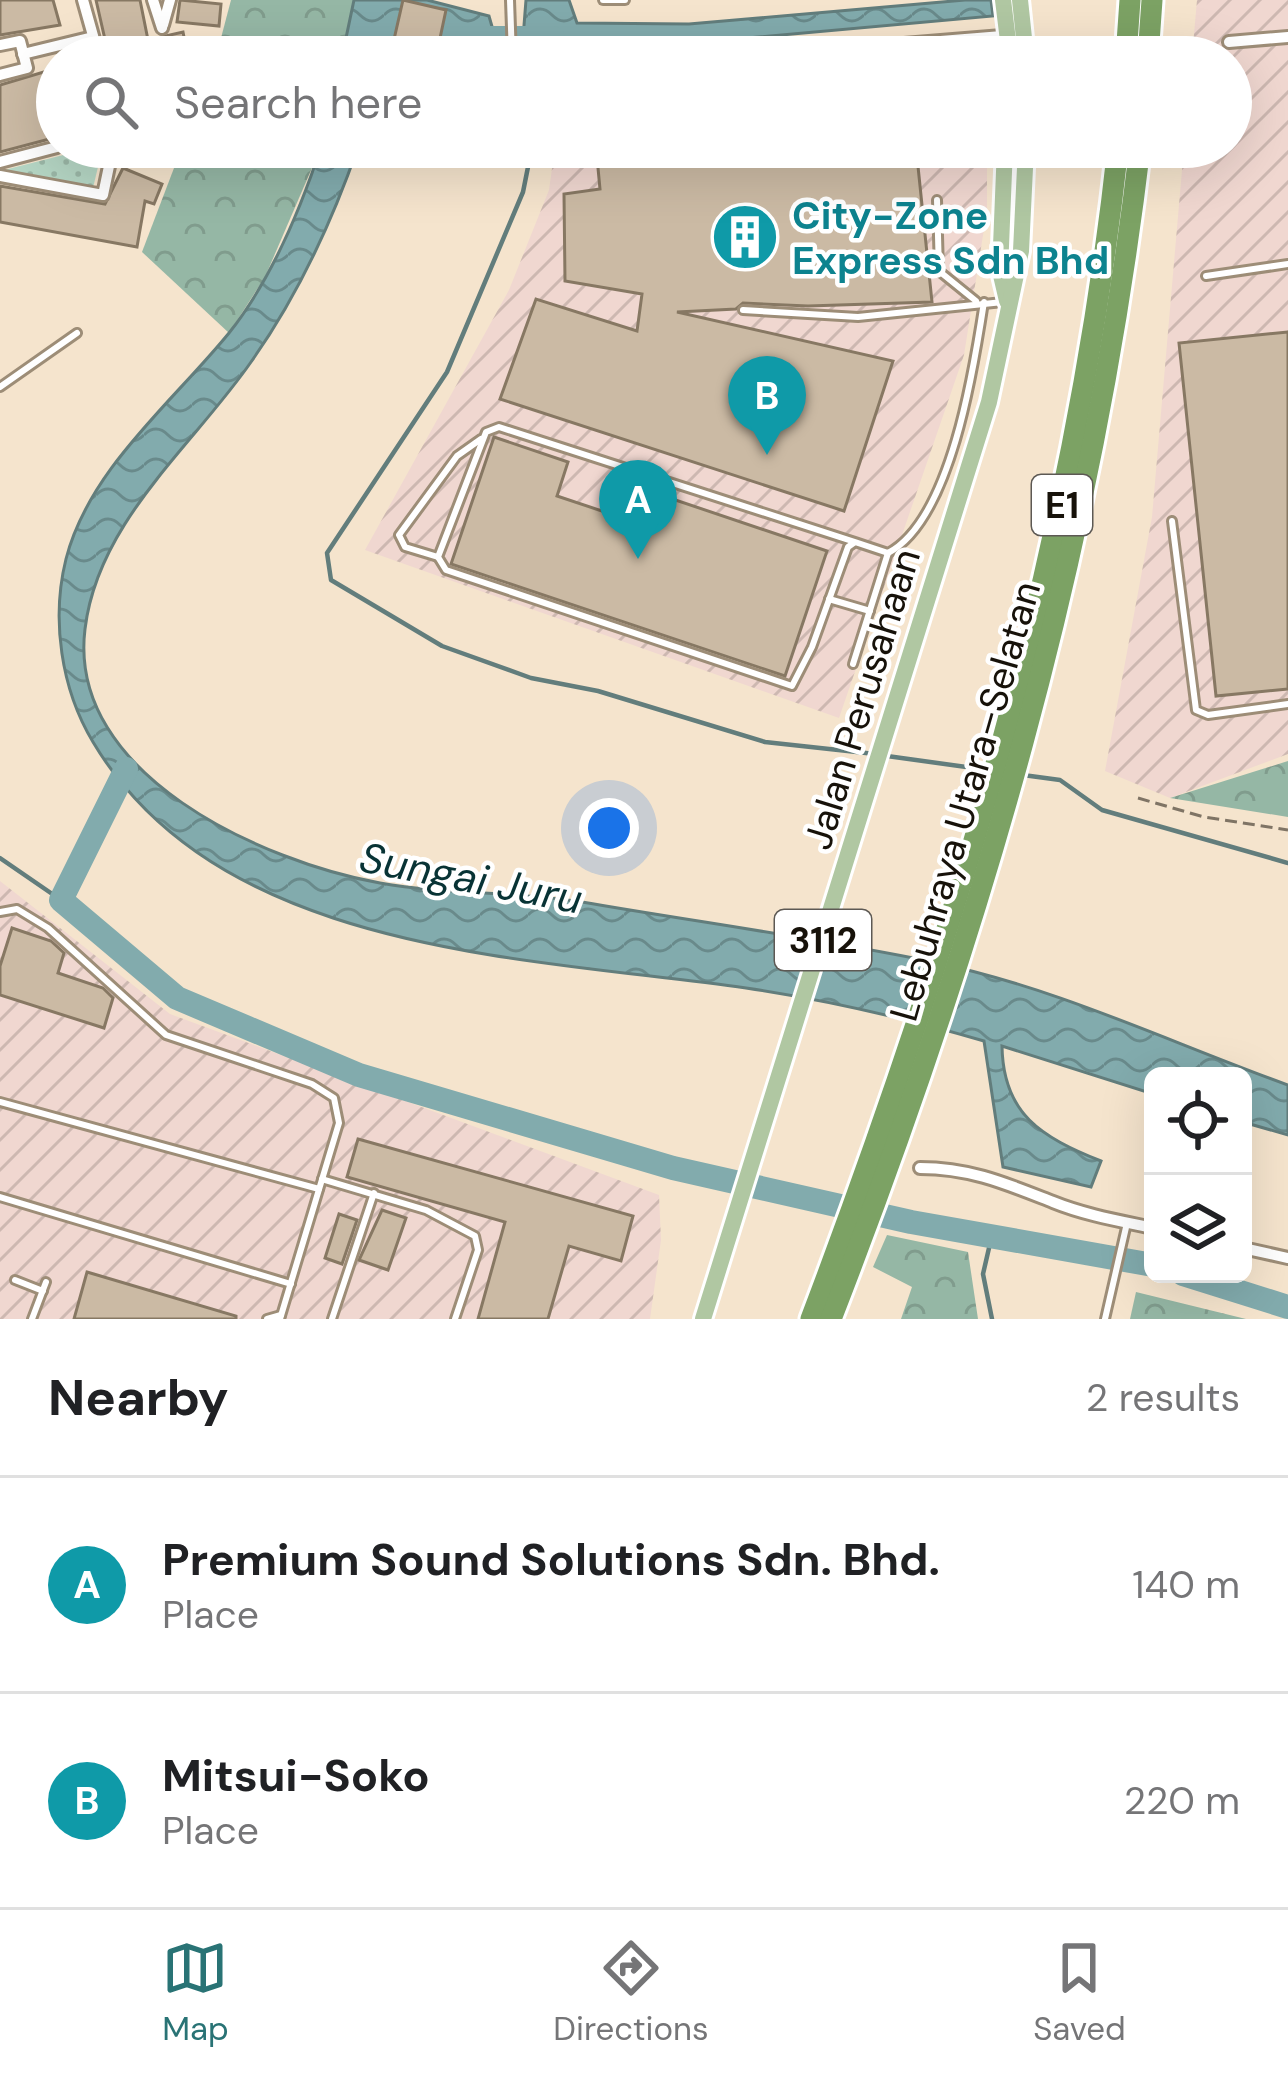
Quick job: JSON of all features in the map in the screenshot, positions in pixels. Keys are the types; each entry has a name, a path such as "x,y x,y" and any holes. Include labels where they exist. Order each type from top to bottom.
{"highway":[{"path":"1132,36 1141,4"},
{"path":"1141,4 1145,36"},
{"name":"Lebuhraya Utara–Selatan","path":"1012,757 1079,420 1115,168"},
{"name":"Lebuhraya Utara–Selatan","path":"811,1319 872,1185 1005,783 1097,441 1137,168"},
{"name":"Lebuhraya Utara–Selatan","path":"831,1319 853,1235"}],"main road":[{"path":"1010,17 1020,0"},
{"name":"Jalan Perusahaan","path":"1004,168 1000,272 1007,302"},
{"name":"Jalan Perusahaan","path":"704,1319 988,402 1021,251 1025,168"}],"street":[{"path":"82,0 93,36"},
{"path":"154,0 162,28 170,0"},
{"path":"1252,40 1288,37"},
{"path":"0,45 20,41 27,68 0,75"},
{"path":"23,54 36,51"},
{"path":"0,162 36,153"},
{"path":"0,176 103,195 109,168"},
{"path":"920,1168 956,1168 998,1178 1051,1202 1144,1226"},
{"path":"1252,1250 1288,1258"}],"lane":[{"path":"510,0 511,36"},
{"path":"603,0 625,0"},
{"path":"962,36 1010,17"},
{"path":"937,200 939,271 980,302"},
{"path":"1206,276 1288,264"},
{"path":"853,664 889,553 908,543 948,464 980,302"},
{"path":"743,310 857,317 1007,302"},
{"path":"0,387 77,333"},
{"path":"855,542 842,556 797,683 781,685 446,570 438,556 405,547 399,535 457,456 499,427 855,542 889,553"},
{"path":"438,556 484,438"},
{"path":"1172,521 1196,710 1208,715 1288,704"},
{"path":"829,599 870,611"},
{"path":"0,912 17,909 48,928 166,1035 311,1084 334,1098 339,1123 281,1317 266,1319"},
{"path":"0,1102 321,1184 374,1193 460,1223 475,1235 478,1250 455,1319"},
{"path":"332,1319 374,1193"},
{"path":"0,1197 291,1284"},
{"path":"1105,1319 1127,1223"},
{"path":"15,1280 44,1286 32,1319"}],"path":[{"path":"1138,798 1204,817 1288,830"}],"shaded area":[{"path":"1197,0 1288,0 1288,754 1170,798 1105,771 1152,517 1182,168 1252,168 1252,36 1194,36"},
{"path":"552,168 987,168 987,210 964,355 839,718 365,550 509,290 549,190"},
{"path":"0,881 170,1014 659,1195 661,1240 650,1319 0,1319"}],"green space":[{"path":"231,0 354,0 346,36 222,36"},
{"path":"36,162 36,168 98,168 93,188 4,170"},
{"path":"174,168 312,168 265,277 229,333 142,252"},
{"path":"1288,761 1288,817 1170,798"},
{"path":"887,1235 968,1252 978,1319 901,1319 912,1287 873,1267"},
{"path":"1136,1292 1246,1319 1130,1319"}],"water":[{"path":"354,0 427,0 489,16 495,36 346,36"},
{"path":"526,0 569,0 577,23 689,24 965,0 991,0 993,16 770,36 523,36"},
{"name":"Sungai Juru","path":"313,168 350,168 325,231 268,337 128,519 93,590 85,629 88,681 107,727 140,768 182,803 231,832 333,872 405,887 582,902 933,962 1024,986 1242,1067 1144,1067 1144,1091 1002,1046 1009,1089 1029,1120 1060,1142 1101,1161 1091,1187 1003,1167 984,1041 806,998 477,953 385,933 298,905 218,866 149,812 93,742 73,699 60,629 66,559 77,526 113,466 229,333 271,268"},
{"name":"Sungai Juru","path":"1252,1071 1288,1085 1288,1135 1252,1125"}],"building":[{"path":"0,0 53,0 60,25 0,35"},
{"path":"96,0 140,0 147,36 104,36"},
{"path":"180,0 221,4 219,26 177,22"},
{"path":"403,0 446,10 440,36 395,36"},
{"path":"36,74 36,143 0,152 0,85"},
{"path":"123,168 162,184 154,204 145,201 137,247 0,222 0,186 105,204"},
{"path":"598,168 918,168 932,302 743,303 736,309 677,312 893,361 844,511 500,399 536,299 637,331 642,294 565,281 564,194 600,189"},
{"path":"1288,332 1288,689 1216,696 1179,343"},
{"path":"494,437 568,462 557,496 605,512 616,480 827,551 785,676 451,564"},
{"path":"12,928 51,941 64,953 58,973 103,988 113,998 104,1028 0,995 0,966"},
{"path":"358,1139 633,1216 621,1261 569,1246 548,1319 478,1319 505,1222 347,1177"},
{"path":"382,1210 406,1218 388,1270 359,1260"},
{"path":"339,1214 357,1220 342,1264 325,1258"},
{"path":"87,1272 236,1316 236,1319 74,1319"}],"waterway":[{"path":"528,168 523,192 447,372 327,553 331,580 442,646 531,678 598,691 765,742 875,754"},
{"path":"887,756 988,770"},
{"path":"126,769 61,900 177,998 359,1075 673,1168 911,1222 1144,1263"},
{"path":"1023,775 1060,780 1102,810 1288,863"},
{"path":"0,858 61,900"},
{"path":"992,1235 983,1274 992,1319"},
{"path":"1212,1283 1288,1307"}],"place":[{"name":"City-Zone Express Sdn Bhd","path":"745,237"},
{"name":"Mitsui-Soko","path":"767,455"},
{"name":"Premium Sound Solutions Sdn. Bhd.","path":"638,559"}]}
